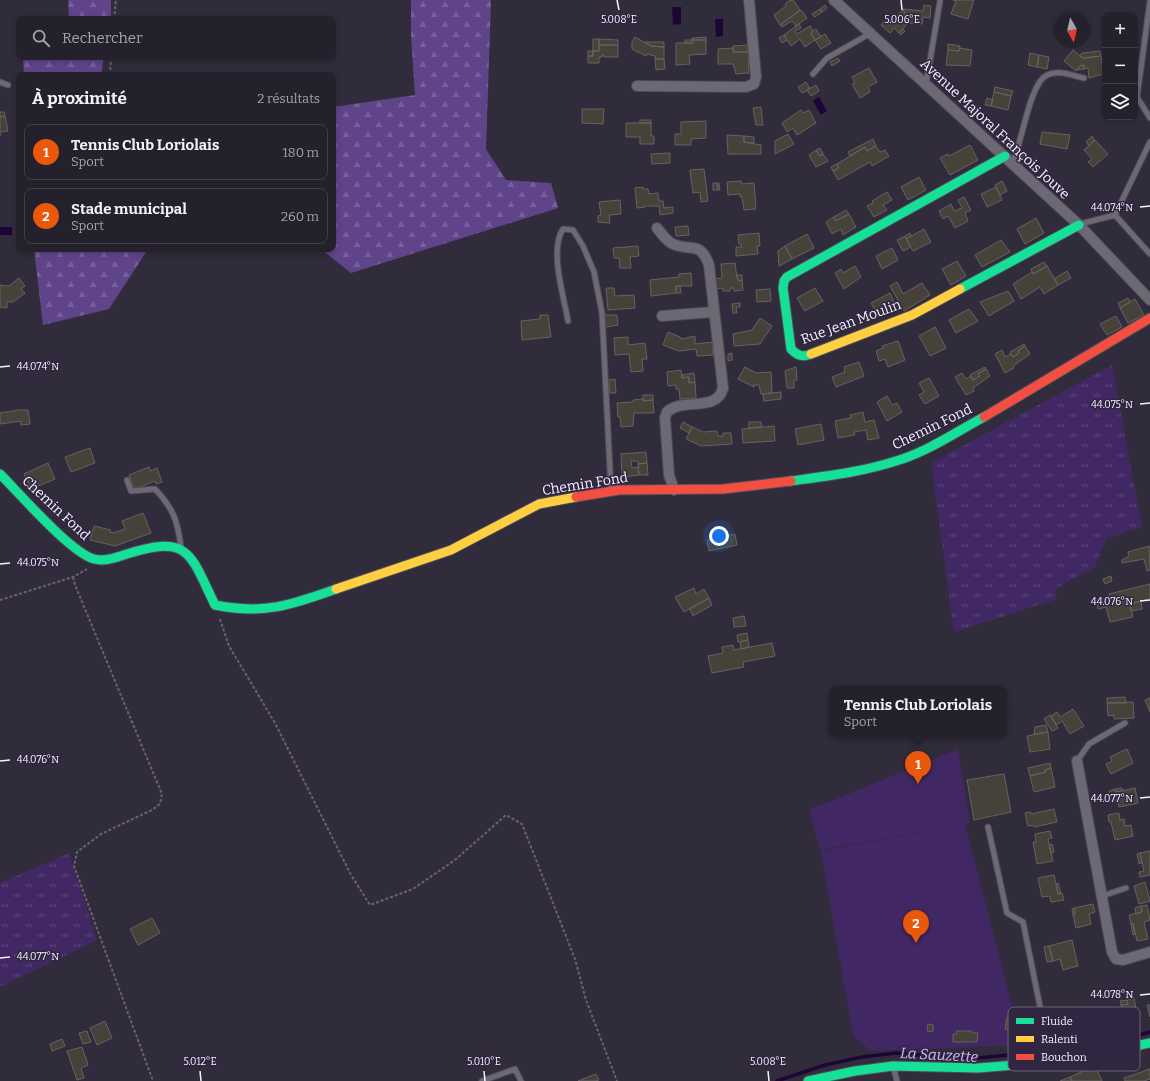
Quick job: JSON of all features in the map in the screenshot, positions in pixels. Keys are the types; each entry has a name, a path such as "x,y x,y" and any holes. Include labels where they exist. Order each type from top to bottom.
{"street":[{"path":"637,86 746,87 754,84 756,77 749,0"},
{"name":"Avenue Majoral François Jouve","path":"834,0 1079,225 1150,300"},
{"name":"Rue Jean Moulin","path":"1004,156 787,277 784,281 783,288 791,349 798,355 806,356 912,315 1079,225"},
{"path":"657,228 666,239 674,245 698,248 705,254 709,265 723,388 721,395 712,402 678,405 667,412 669,475 674,490"},
{"path":"662,316 714,312"},
{"name":"Chemin Fond","path":"215,605 234,609 260,610 288,606 451,550 539,504 612,491 723,489 815,478 897,461 922,450 988,415 1150,318"},
{"name":"Chemin Fond","path":"0,474 76,550 94,559 111,559 149,547 166,545 181,549"},
{"path":"181,549 193,562 215,605"},
{"path":"1077,761 1112,952 1116,959 1123,960 1150,952"},
{"path":"1140,1045 1150,1043"},
{"path":"808,1081 855,1071 893,1066 978,1068 1008,1066"}],"lane":[{"path":"926,84 940,1"},
{"path":"1150,1 1137,97 1150,118"},
{"path":"813,74 827,58 871,33"},
{"path":"1012,164 1018,152 1034,90 1047,75 1061,73 1084,78"},
{"path":"0,82 8,86"},
{"path":"1079,225 1115,214 1150,142"},
{"path":"1115,214 1150,254"},
{"path":"568,320 558,269 558,241 563,229 568,228 573,230 583,246 594,272 602,313 612,491"},
{"path":"127,480 131,491 155,489 168,502 178,526 181,549"},
{"path":"1077,761 1089,744 1125,723"},
{"path":"988,827 1007,913 1023,922 1040,1007"},
{"path":"1102,896 1126,888"},
{"path":"893,1066 897,1081"},
{"path":"482,1081 515,1069 521,1081"}],"path":[{"path":"114,16 116,0"},
{"path":"110,72 111,60"},
{"path":"0,600 73,577 87,568 94,559"},
{"path":"73,577 162,794 160,804 152,810 101,834 77,852 74,866 153,1081"},
{"path":"215,605 228,646 275,723 351,875 370,905 413,889 455,860 506,815 522,824 575,959 586,1000 617,1081"}],"green space":[{"path":"68,0 111,0 111,16 69,16"},
{"path":"411,0 491,0 486,149 506,180 551,183 558,208 351,273 325,252 336,252 336,107 415,95 411,35"},
{"path":"23,60 104,60 102,72 24,72"},
{"path":"34,252 146,252 109,309 43,325"},
{"path":"1112,365 1142,527 1107,538 1095,567 1055,589 1057,599 954,632 931,463"},
{"path":"958,749 970,823 820,850 809,810"},
{"path":"965,824 1012,1007 1008,1007 1008,1046 871,1051 853,1036 821,851"},
{"path":"69,853 97,940 0,987 0,883"}],"shaded area":[{"path":"672,7 681,7 681,24 673,25"},
{"path":"715,19 723,19 723,36 716,37"},
{"path":"819,97 827,111 821,115 813,101"},
{"path":"0,227 12,227 12,235 0,235"}],"building":[{"path":"790,0 793,0 800,10 780,25 774,15 786,6 785,4"},
{"path":"953,0 974,0 968,19 951,14 956,1"},
{"path":"825,5 827,8 822,12 820,9"},
{"path":"924,5 931,6 930,18 923,17 922,24 908,23 903,9 923,11"},
{"path":"820,9 822,12 815,17 812,14"},
{"path":"903,9 908,23 899,33 894,28 890,33 881,25 885,20 890,24"},
{"path":"801,10 807,18 796,26 792,21 782,27 780,25"},
{"path":"799,24 801,28 795,31 797,34 810,26 813,31 811,33 815,40 805,47 800,39 791,46 784,35"},
{"path":"816,29 821,37 815,40 811,33"},
{"path":"903,29 905,31 901,35 899,33"},
{"path":"825,34 831,43 821,49 815,40"},
{"path":"784,35 787,40 782,43 779,38"},
{"path":"635,37 651,46 664,47 664,59 655,59 655,56 647,54 646,56 632,49 632,42"},
{"path":"706,37 706,40 692,40 692,38"},
{"path":"593,39 599,39 599,51 593,51"},
{"path":"599,39 618,40 618,45 599,45"},
{"path":"685,40 692,40 693,43 685,43"},
{"path":"692,40 706,40 706,54 689,55 690,64 676,65 676,43 693,43"},
{"path":"645,42 664,42 664,47 651,46"},
{"path":"948,44 960,46 959,51 948,50"},
{"path":"599,45 618,45 618,57 604,57 604,55 602,55 602,57 599,57 599,63 588,63 588,56 593,56 593,51 599,51"},
{"path":"748,45 748,52 733,52 733,46"},
{"path":"733,48 733,52 748,52 749,73 736,74 733,64 718,64 718,49"},
{"path":"960,48 972,50 970,66 946,65 948,50 959,51"},
{"path":"1073,50 1083,58 1101,56 1102,74 1089,78 1088,68 1084,69 1084,65 1080,66 1076,71 1064,61"},
{"path":"588,51 593,51 593,56 588,56"},
{"path":"1100,51 1101,56 1083,58 1080,56 1082,53"},
{"path":"1030,53 1039,55 1037,67 1028,65"},
{"path":"1039,55 1049,57 1047,69 1037,67"},
{"path":"838,58 840,61 832,66 830,62"},
{"path":"655,59 664,59 665,69 656,70"},
{"path":"1084,65 1084,69 1077,70 1080,66"},
{"path":"869,68 877,82 868,87 870,92 860,98 852,84 855,83 852,77"},
{"path":"806,82 810,89 802,93 798,87"},
{"path":"816,85 819,91 811,96 807,90"},
{"path":"995,87 1013,91 1011,96 994,92"},
{"path":"994,92 1011,96 1008,110 991,106"},
{"path":"987,98 993,100 991,106 985,105"},
{"path":"761,107 763,125 756,125 753,108"},
{"path":"582,109 604,109 603,124 582,123"},
{"path":"801,110 803,113 809,110 816,123 797,135 793,128 787,132 782,123"},
{"path":"0,112 4,112 5,116 0,117"},
{"path":"5,116 8,131 0,132 0,117"},
{"path":"640,120 651,120 651,123 640,123"},
{"path":"706,121 706,138 691,139 691,145 675,145 675,134 681,134 681,122"},
{"path":"626,123 651,123 651,136 654,136 654,144 640,144 640,137 626,137"},
{"path":"1042,132 1070,135 1067,149 1040,144"},
{"path":"788,134 794,144 775,154 775,141"},
{"path":"727,135 744,136 744,142 761,145 761,154 728,154"},
{"path":"744,136 754,137 754,143 744,142"},
{"path":"1092,136 1094,140 1089,146 1086,142"},
{"path":"873,139 876,146 867,151 865,147 850,156 848,152"},
{"path":"1095,140 1108,154 1093,167 1088,162 1092,159 1084,150"},
{"path":"970,145 978,160 950,175 940,158 948,154 949,156"},
{"path":"876,146 880,152 885,150 889,156 872,166 870,162 838,180 833,171 839,168 837,164 865,147 867,151"},
{"path":"820,148 823,154 820,156 816,150"},
{"path":"816,150 820,156 823,154 828,161 816,167 809,155"},
{"path":"670,153 670,163 652,164 651,154"},
{"path":"1024,154 1028,157 1024,161 1020,158"},
{"path":"837,164 839,168 833,171 831,167"},
{"path":"704,169 708,201 701,202 700,192 693,193 690,170"},
{"path":"919,177 926,190 908,200 901,187"},
{"path":"741,181 742,184 754,183 756,209 744,210 742,197 740,197 740,194 728,195 727,182"},
{"path":"1002,181 1007,191 1000,195 995,185"},
{"path":"713,183 717,183 718,190 713,190"},
{"path":"717,183 719,183 720,190 718,190"},
{"path":"643,187 643,189 648,189 649,194 658,193 659,201 663,201 664,208 673,207 673,213 660,215 659,206 645,206 637,208 635,188"},
{"path":"996,187 1002,200 987,207 981,194"},
{"path":"887,192 892,200 883,205 887,210 874,217 867,206 873,203 872,201"},
{"path":"964,197 971,210 965,213 968,221 955,228 948,216 943,219 939,211 951,204 954,211 962,208 958,200"},
{"path":"620,200 621,214 609,215 610,223 598,222 598,216 601,215 599,202"},
{"path":"846,210 849,214 836,221 834,217"},
{"path":"849,214 856,227 843,235 841,229 832,234 826,222 834,217 836,221"},
{"path":"1036,218 1044,233 1025,244 1017,229"},
{"path":"688,226 689,235 676,236 675,227"},
{"path":"924,229 931,242 913,251 906,239"},
{"path":"759,233 760,246 757,246 758,254 736,256 736,247 742,247 741,244 739,244 738,235"},
{"path":"910,233 911,236 906,239 905,236"},
{"path":"807,234 814,248 792,259 785,246"},
{"path":"905,236 911,247 903,251 897,240"},
{"path":"1001,240 1010,252 982,267 975,255"},
{"path":"638,246 639,256 630,257 631,268 620,268 619,258 614,258 613,248"},
{"path":"785,246 792,259 779,266 778,251"},
{"path":"892,248 898,260 882,269 876,256"},
{"path":"957,261 966,276 951,285 942,269"},
{"path":"1044,262 1047,266 1033,274 1031,269"},
{"path":"735,263 737,278 739,281 742,280 743,290 734,291 733,288 730,288 730,291 723,291 723,288 714,289 713,279 722,278 721,264"},
{"path":"855,266 861,277 844,289 835,273 841,269 843,273"},
{"path":"1047,266 1058,285 1044,294 1040,287 1021,299 1013,284 1032,272 1033,274"},
{"path":"1067,271 1071,278 1058,285 1054,279"},
{"path":"691,273 692,286 676,286 676,293 651,296 650,280 679,277 679,274"},
{"path":"736,275 742,275 742,280 739,281"},
{"path":"19,278 25,286 21,289 25,293 13,302 7,302 7,308 0,307 0,285 9,286"},
{"path":"897,282 903,294 922,283 930,295 904,311 890,286"},
{"path":"676,286 680,286 681,293 676,293"},
{"path":"606,288 614,288 615,296 634,295 635,308 608,310"},
{"path":"815,288 823,301 805,311 797,298"},
{"path":"770,289 771,301 757,302 756,290"},
{"path":"1008,291 1014,301 989,316 980,302"},
{"path":"890,293 897,308 879,317 871,303"},
{"path":"1128,298 1130,302 1120,308 1118,303"},
{"path":"1135,299 1144,315 1128,323 1120,308"},
{"path":"740,303 740,307 736,307 737,313 733,313 732,304"},
{"path":"969,309 978,321 956,333 949,320"},
{"path":"540,315 548,315 551,337 522,340 521,321 540,319"},
{"path":"604,315 617,315 618,325 605,327"},
{"path":"1116,316 1122,327 1107,335 1100,324"},
{"path":"760,318 772,326 760,344 734,346 733,334 752,330"},
{"path":"935,327 946,348 930,356 919,336"},
{"path":"668,332 680,337 681,339 695,336 695,344 712,342 713,355 697,356 696,349 679,351 663,345"},
{"path":"628,337 628,345 645,343 647,359 642,359 643,371 631,372 629,354 615,355 614,338"},
{"path":"898,341 905,360 888,367 885,359 879,361 876,351 883,348 882,346"},
{"path":"1024,344 1025,346 1013,357 1010,352"},
{"path":"1025,346 1030,354 1013,366 1014,368 1005,373 995,354 1002,350 1005,357 1011,354 1013,357"},
{"path":"732,353 732,360 728,361 728,354"},
{"path":"859,362 864,376 836,387 832,377 845,372 844,367"},
{"path":"745,367 756,373 771,372 772,393 761,394 759,385 753,385 754,387 738,379"},
{"path":"796,367 797,380 794,380 794,388 787,388 785,371"},
{"path":"985,367 986,369 978,374 980,376 973,380 970,375"},
{"path":"986,369 990,376 973,388 974,391 966,395 955,377 962,373 966,379 971,376 973,380 980,376 978,374"},
{"path":"681,370 682,378 689,377 689,383 695,382 696,398 680,399 679,389 676,389 676,385 668,386 667,372"},
{"path":"694,373 695,382 689,383 689,377 682,378 682,375"},
{"path":"929,378 939,396 925,404 919,395 924,392 919,383"},
{"path":"615,379 616,393 610,393 609,380"},
{"path":"781,392 781,399 764,401 763,394"},
{"path":"643,395 653,395 653,400 643,401"},
{"path":"887,396 892,405 897,403 902,412 887,421 877,402"},
{"path":"643,399 643,401 653,400 654,413 634,413 633,426 621,427 620,417 618,417 617,403 633,402 633,400"},
{"path":"28,410 30,424 21,425 21,421 0,424 0,413"},
{"path":"863,412 865,422 874,420 879,438 868,440 866,430 854,432 855,435 838,438 835,421 851,418 850,415"},
{"path":"683,422 692,427 689,433 680,428"},
{"path":"749,422 761,422 762,427 749,428"},
{"path":"821,424 824,440 798,445 795,429"},
{"path":"774,426 775,441 743,443 742,429"},
{"path":"692,427 703,432 717,431 718,436 723,436 723,433 731,433 732,444 701,446 686,439"},
{"path":"90,448 95,463 71,472 65,457"},
{"path":"646,452 647,463 638,464 638,461 631,461 632,468 638,467 639,475 622,477 621,454"},
{"path":"48,463 55,479 31,489 24,474"},
{"path":"647,463 648,475 639,475 638,464"},
{"path":"149,467 151,471 157,468 162,482 156,484 155,481 134,489 129,475"},
{"path":"143,513 151,533 115,546 90,540 94,526 111,530 110,532 113,533 125,529 122,521"},
{"path":"735,534 737,545 709,551 707,540"},
{"path":"1149,546 1150,570 1147,571 1144,559 1122,563 1122,560 1129,556 1128,552"},
{"path":"1111,576 1112,581 1105,584 1103,579"},
{"path":"1150,584 1150,599 1130,604 1133,617 1110,622 1106,607 1098,609 1096,601 1110,598 1109,594"},
{"path":"694,588 696,594 704,589 709,598 684,612 675,597"},
{"path":"709,598 712,605 693,616 690,609"},
{"path":"1141,601 1142,609 1131,611 1130,604"},
{"path":"744,616 746,626 734,627 733,618"},
{"path":"747,633 748,640 738,642 737,635"},
{"path":"748,640 749,647 741,649 740,642"},
{"path":"772,643 775,656 743,662 744,667 712,673 708,656 723,653 722,647 733,645 734,650"},
{"path":"1125,697 1126,703 1107,703 1107,698"},
{"path":"1150,698 1150,712 1145,700"},
{"path":"1133,702 1134,718 1114,719 1114,715 1108,716 1107,703"},
{"path":"1073,709 1084,726 1070,734 1062,721 1056,725 1051,716 1057,712 1060,717"},
{"path":"1050,715 1058,728 1052,731 1044,719"},
{"path":"1046,725 1048,732 1034,734 1035,727"},
{"path":"1048,732 1050,749 1030,752 1027,736"},
{"path":"1127,749 1133,763 1111,774 1106,764 1112,761 1110,757"},
{"path":"1050,763 1051,768 1045,770 1046,772 1030,776 1028,768"},
{"path":"1051,768 1055,787 1034,792 1030,776 1046,772 1045,770"},
{"path":"1004,774 1011,812 974,820 967,780"},
{"path":"1122,788 1123,790 1116,792 1115,789"},
{"path":"1135,788 1138,803 1119,807 1117,800 1111,801 1109,791 1115,789 1116,792"},
{"path":"1054,809 1057,822 1034,827 1033,825 1028,826 1025,813 1031,812 1031,814"},
{"path":"1119,813 1120,820 1124,819 1125,826 1131,825 1133,836 1115,840 1108,815"},
{"path":"1050,831 1052,838 1048,839 1053,861 1037,864 1033,842 1036,842 1035,834"},
{"path":"1052,844 1054,852 1051,853 1049,845"},
{"path":"1150,851 1150,875 1140,877 1139,872 1144,871 1140,853"},
{"path":"1140,853 1142,863 1139,864 1137,854"},
{"path":"1054,875 1058,894 1062,893 1064,900 1051,902 1050,896 1042,897 1038,878"},
{"path":"1145,882 1150,901 1139,904 1134,886"},
{"path":"1058,883 1061,893 1058,894 1056,884"},
{"path":"1093,904 1095,912 1089,914 1091,924 1076,928 1073,915 1075,914 1074,908"},
{"path":"1147,905 1150,920 1144,922 1148,939 1137,941 1133,923 1131,924 1129,915 1142,912 1141,906"},
{"path":"1141,906 1142,912 1136,914 1135,908"},
{"path":"1074,908 1075,914 1073,915 1072,909"},
{"path":"152,918 160,933 138,945 130,929"},
{"path":"1133,923 1135,934 1133,935 1131,924"},
{"path":"1072,940 1078,966 1063,970 1060,959 1053,961 1049,946"},
{"path":"1049,946 1053,961 1047,962 1044,947"},
{"path":"1134,998 1136,1007 1121,1007 1121,1005 1128,1004 1127,1000"},
{"path":"1127,1000 1128,1004 1121,1005 1120,1001"},
{"path":"1147,1005 1150,1005 1150,1017"},
{"path":"1007,1017 1008,1029 1005,1029"},
{"path":"105,1021 112,1038 97,1045 90,1028"},
{"path":"928,1024 933,1025 933,1032 927,1031"},
{"path":"87,1031 91,1042 83,1044 79,1033"},
{"path":"956,1031 972,1031 972,1033 978,1033 977,1042 953,1042 953,1034 957,1034"},
{"path":"62,1039 65,1046 52,1051 50,1044"},
{"path":"82,1047 88,1065 81,1068 84,1078 77,1080 67,1051"},
{"path":"1150,1069 1150,1079 1144,1081 1125,1081 1124,1078"},
{"path":"1084,1071 1097,1071 1102,1081 1072,1081 1070,1077"},
{"path":"596,1074 599,1080 578,1081"},
{"path":"1070,1077 1072,1081 1060,1081"}],"waterway":[{"name":"La Sauzette","path":"1140,1035 1150,1032"},
{"name":"La Sauzette","path":"777,1081 825,1065 862,1057 896,1053 967,1059 1008,1055"}],"traffic: fast":[{"path":"811,354 805,356 800,355 791,349 783,288 784,281 787,277 1005,156"},
{"path":"960,289 1079,225"},
{"path":"791,481 857,471 896,461 930,447 984,417"},
{"path":"0,474 32,508 72,546 94,559 107,560 148,548 164,546 176,548 185,553 193,561 200,573 215,605 232,608 263,609 291,604 336,589"},
{"path":"1140,1045 1150,1043"},
{"path":"808,1081 855,1071 893,1066 978,1068 1008,1066"}],"traffic: slow":[{"path":"811,354 912,315 960,289"},
{"path":"336,589 451,550 539,504 576,497"}],"traffic: jam":[{"path":"984,417 1150,318"},
{"path":"576,497 619,490 723,489 791,481"}],"place":[{"name":"Tennis Club Loriolais","path":"918,784"},
{"name":"Stade municipal","path":"916,943"}]}
